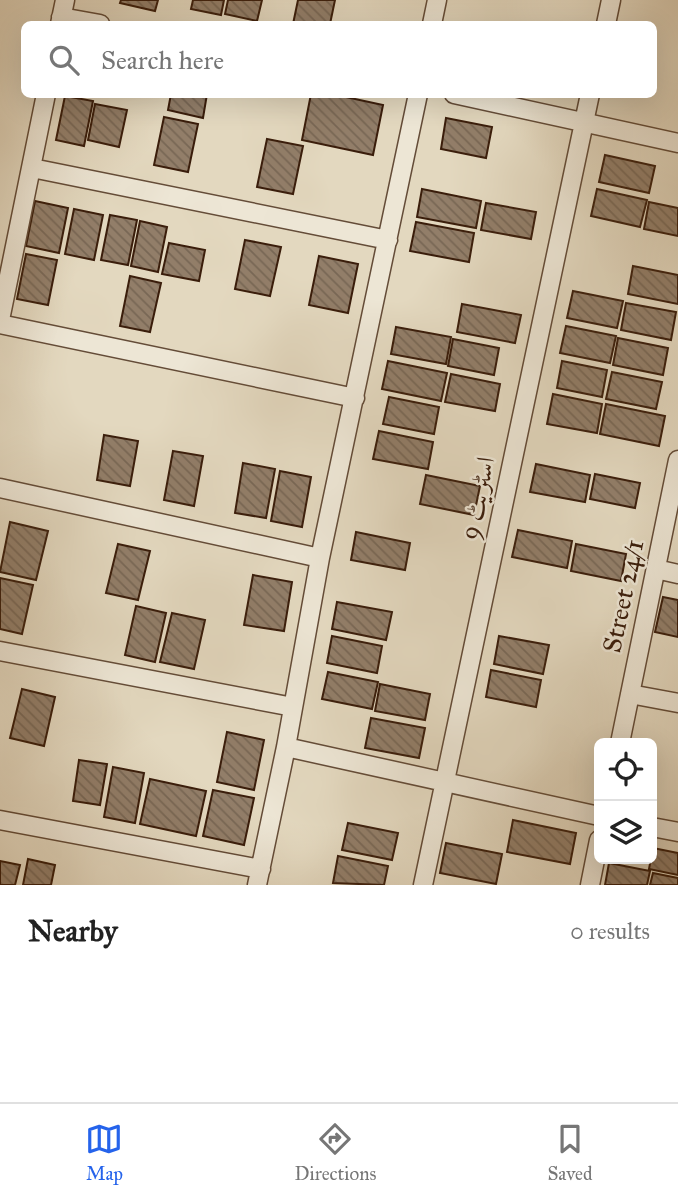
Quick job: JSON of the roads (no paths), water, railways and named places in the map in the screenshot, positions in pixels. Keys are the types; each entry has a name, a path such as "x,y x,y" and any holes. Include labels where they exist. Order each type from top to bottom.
{"street":[{"path":"433,21 437,0"},
{"path":"607,21 611,0"},
{"path":"62,14 89,21"},
{"path":"45,98 0,322 355,398"},
{"path":"0,820 259,877 286,747 320,558 417,98"},
{"path":"472,98 678,143"},
{"name":"اسٹریٹ 9","path":"423,885 589,98"},
{"path":"32,168 388,240"},
{"name":"Street 24/1","path":"621,738 678,460"},
{"path":"0,488 320,558"},
{"path":"656,569 678,574"},
{"path":"0,651 293,707"},
{"path":"630,694 678,704"},
{"path":"286,747 594,815"},
{"path":"657,828 678,832"},
{"path":"590,885 594,864"}]}
